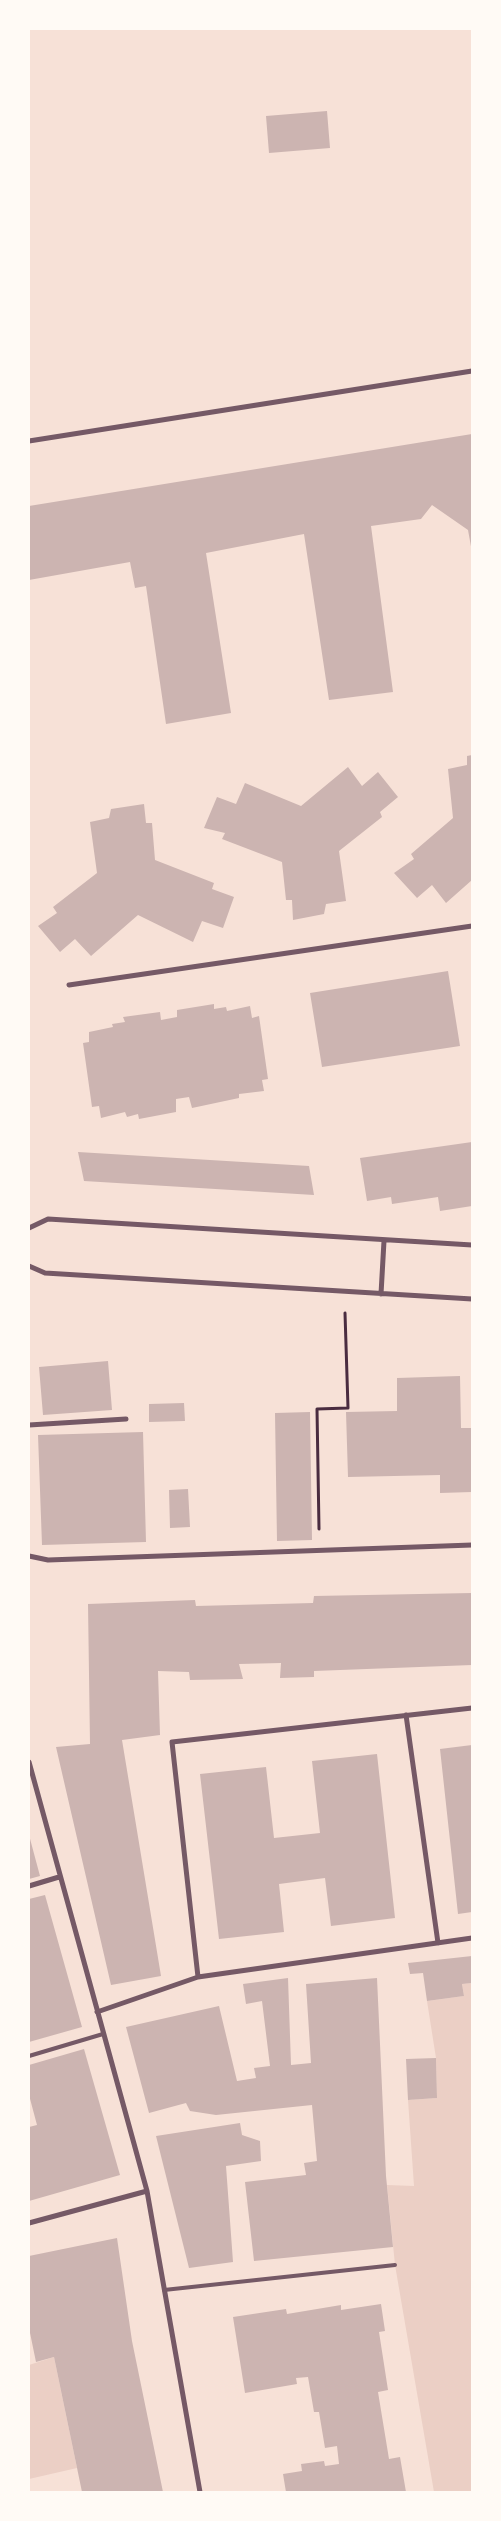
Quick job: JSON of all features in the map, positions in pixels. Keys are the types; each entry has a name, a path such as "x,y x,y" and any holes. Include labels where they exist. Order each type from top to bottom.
{"street":[{"path":"29,441 472,371"},
{"path":"69,985 472,926"},
{"path":"29,1228 48,1220 472,1245"},
{"path":"381,1294 384,1241"},
{"path":"29,1266 44,1273 472,1299"},
{"path":"29,1425 126,1420"},
{"path":"29,1556 48,1560 472,1545"},
{"path":"198,1977 172,1742 472,1708"},
{"path":"406,1715 438,1943"},
{"path":"29,1762 59,1877 147,2191 200,2492"},
{"path":"29,1886 59,1877"},
{"path":"97,2012 198,1977 472,1938"},
{"path":"29,2223 147,2191"}],"lane":[{"path":"29,2056 103,2034"},
{"path":"164,2290 395,2265"}],"path":[{"path":"319,1550 317,1409 348,1408 345,1292"}],"shaded area":[{"path":"472,1983 472,2492 434,2492 395,2265 387,2185 414,2186 408,2100 437,2098 436,2058 427,2001 464,1996 462,1984"},
{"path":"54,2357 77,2468 29,2479 29,2365"}],"building":[{"path":"327,111 330,148 269,153 266,116"},
{"path":"472,434 472,552 468,530 432,505 421,519 371,526 393,692 329,700 304,534 206,553 231,713 166,724 146,586 135,588 130,562 29,580 29,506"},
{"path":"472,755 472,880 446,903 432,885 417,898 394,873 414,859 411,854 453,818 448,769 467,765 467,756"},
{"path":"348,767 362,786 378,772 398,797 380,812 382,817 339,851 346,901 326,904 324,914 293,920 292,900 286,900 282,862 222,839 225,833 204,828 217,797 236,804 245,783 301,806"},
{"path":"144,804 146,823 152,823 155,860 214,883 212,889 234,897 223,928 202,921 193,942 138,915 91,956 75,939 60,952 38,926 57,913 53,907 97,873 90,822 109,818 111,809"},
{"path":"448,971 460,1046 322,1067 310,993"},
{"path":"214,1004 214,1009 226,1007 227,1011 250,1006 252,1018 259,1016 268,1079 262,1080 264,1091 239,1094 239,1098 192,1108 189,1097 176,1099 176,1112 139,1119 138,1114 127,1117 125,1112 101,1118 99,1106 92,1107 83,1043 89,1042 89,1032 113,1027 112,1024 125,1022 123,1017 160,1012 161,1020 177,1017 177,1010"},
{"path":"472,1142 472,1206 440,1211 438,1197 392,1204 391,1197 367,1201 360,1158"},
{"path":"78,1152 309,1166 314,1195 84,1181"},
{"path":"108,1361 112,1410 43,1415 39,1367"},
{"path":"460,1376 461,1428 472,1428 472,1492 440,1493 440,1475 348,1477 346,1412 397,1411 397,1378"},
{"path":"184,1403 185,1421 149,1422 149,1404"},
{"path":"310,1412 312,1540 277,1541 275,1413"},
{"path":"143,1432 146,1542 42,1545 38,1435"},
{"path":"188,1489 190,1527 170,1528 169,1490"},
{"path":"472,1593 472,1665 314,1671 314,1677 280,1678 281,1663 239,1664 243,1679 190,1680 189,1672 158,1671 160,1735 122,1740 161,1976 111,1985 56,1747 90,1744 88,1604 195,1600 196,1606 313,1603 314,1596"},
{"path":"472,1745 472,1912 458,1914 440,1749"},
{"path":"377,1754 395,1918 331,1926 325,1878 279,1884 284,1932 219,1939 200,1774 266,1767 274,1838 320,1833 312,1761"},
{"path":"29,1835 40,1876 29,1879"},
{"path":"45,1895 82,2027 29,2042 29,1899"},
{"path":"472,1956 472,1983 462,1984 464,1996 427,2001 423,1973 410,1974 408,1963"},
{"path":"288,1978 291,2065 311,2063 306,1984 377,1978 386,2176 393,2247 254,2261 245,2182 306,2175 304,2163 317,2161 312,2105 216,2115 190,2111 186,2103 149,2113 126,2027 219,2006 237,2081 256,2078 254,2068 270,2066 262,2001 246,2004 243,1984"},
{"path":"84,2049 120,2175 29,2201 29,2127 37,2125 29,2095 29,2065"},
{"path":"436,2058 437,2098 408,2100 406,2059"},
{"path":"240,2123 242,2135 260,2141 261,2161 226,2166 233,2262 189,2268 156,2136"},
{"path":"117,2238 132,2341 163,2492 82,2492 54,2357 36,2362 29,2328 29,2256"},
{"path":"381,2304 385,2331 379,2332 388,2390 378,2392 389,2459 400,2457 406,2492 286,2492 283,2474 302,2471 301,2464 324,2461 325,2466 339,2464 337,2446 325,2448 319,2412 314,2412 308,2377 296,2378 297,2384 245,2393 233,2317 286,2309 287,2314 341,2305 341,2310"}]}
